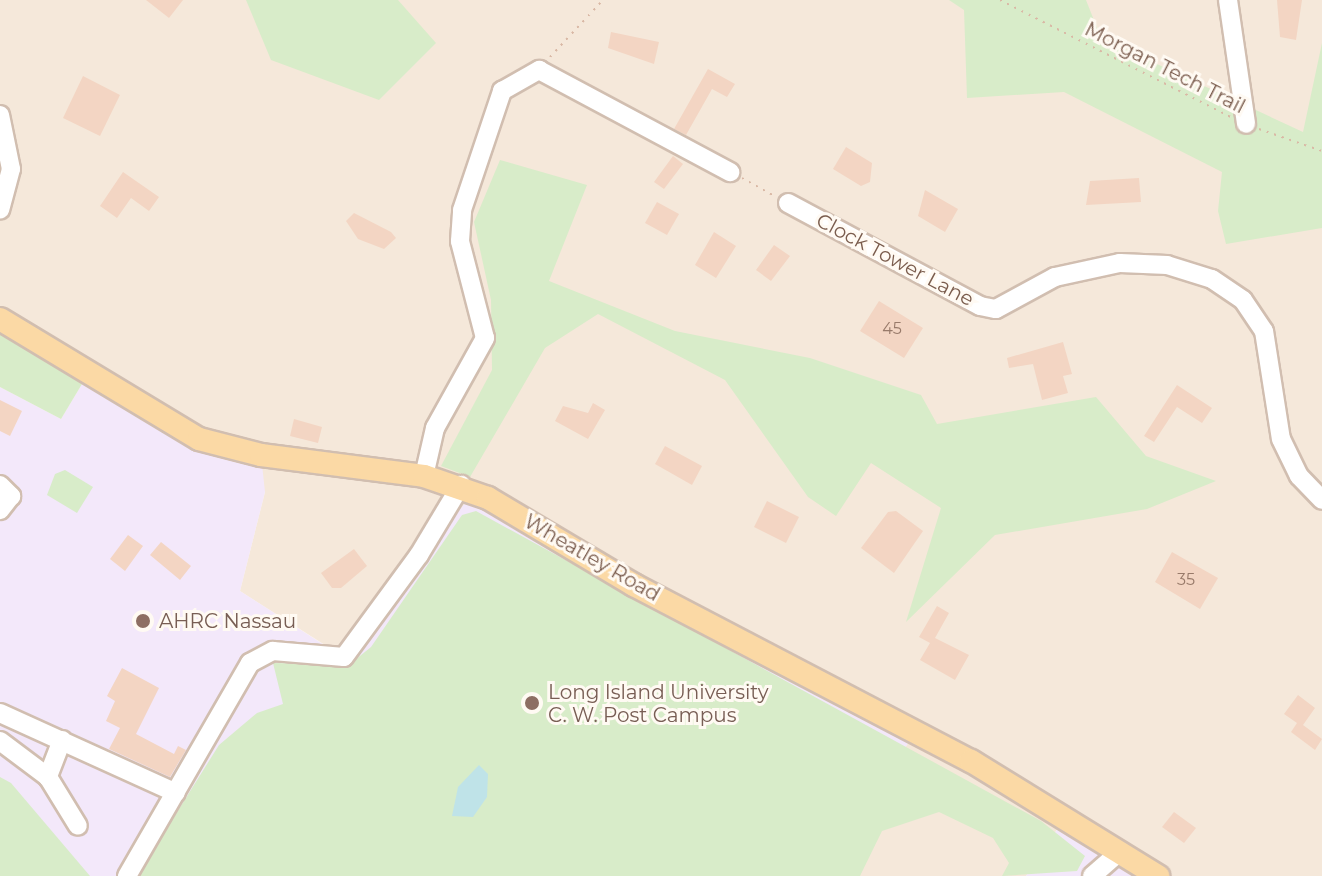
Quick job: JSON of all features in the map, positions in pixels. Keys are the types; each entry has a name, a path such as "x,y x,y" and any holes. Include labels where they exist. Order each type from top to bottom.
{"main road":[{"name":"Wheatley Road","path":"0,319 199,439 261,455 424,476 461,485 634,585 971,761 1158,876"}],"street":[{"path":"1228,0 1246,124"},
{"path":"424,476 435,428 485,338 460,241 462,210 502,91 539,70 730,172"},
{"path":"0,115 11,169 0,210"},
{"name":"Clock Tower Lane","path":"788,203 980,306 996,309 1055,277 1120,263 1167,265 1212,279 1243,300 1264,331 1281,439 1299,476 1322,500"},
{"path":"0,485 11,496 0,510"},
{"path":"127,876 250,663 273,651 344,657 461,485"},
{"path":"2,717 62,740 176,793"},
{"path":"48,777 62,740"},
{"path":"0,741 48,777 78,826"},
{"path":"1092,876 1120,852"}],"path":[{"path":"539,70 603,0"},
{"name":"Morgan Tech Trail","path":"1000,0 1246,124 1322,151"},
{"path":"730,172 788,203"}],"shaded area":[{"path":"0,0 1322,0 1322,876 1134,876 1060,825 1026,876 830,876 908,743 353,649 344,657 240,591 265,492 241,452 0,319"},
{"name":"Long Island University C. W. Post Campus","path":"88,374 184,431 261,455 265,492 240,591 343,657 469,498 908,743 830,876 41,876 0,835 0,387 61,419"},
{"path":"1060,825 1134,876 1026,876"}],"green space":[{"path":"246,0 398,0 436,43 379,100 271,60"},
{"path":"949,0 1086,0 1101,38 1303,132 1322,43 1322,228 1226,244 1218,211 1222,172 1064,92 967,98 964,10"},
{"path":"500,160 587,185 549,281 675,331 810,358 921,395 937,424 1096,397 1146,456 1216,481 1147,509 995,535 906,622 941,508 871,463 836,516 808,497 725,380 598,314 545,348 470,477 441,466 492,370 491,300 474,222"},
{"path":"0,319 88,374 61,419 0,387"},
{"path":"65,470 93,487 77,513 47,495 55,474"},
{"name":"Long Island University C. W. Post Campus","path":"476,511 1041,821 1085,856 1077,871 1002,876 1009,863 993,838 939,812 882,831 860,876 137,876 219,745 257,713 283,704 273,663 350,664 371,647 462,515"},
{"path":"0,777 11,783 90,876 0,876"}],"water":[{"path":"479,765 488,774 487,797 473,817 452,816 458,787"}],"building":[{"path":"146,0 183,0 169,18"},
{"path":"1277,0 1302,0 1296,40 1280,37"},
{"path":"611,32 659,42 654,64 608,48"},
{"path":"708,69 735,84 727,97 712,89 686,135 674,129"},
{"path":"83,76 120,95 100,136 63,118"},
{"path":"846,147 872,163 870,182 861,186 833,169"},
{"path":"673,156 683,164 664,189 654,182"},
{"path":"123,172 159,197 149,211 131,198 117,218 100,206"},
{"path":"1139,178 1141,202 1086,205 1090,181"},
{"path":"925,190 958,209 945,232 918,216"},
{"path":"657,202 679,214 667,235 645,223"},
{"path":"354,213 391,232 396,238 384,249 358,239 346,221"},
{"path":"714,232 736,246 716,278 695,265"},
{"path":"774,245 790,256 771,281 756,270"},
{"path":"879,301 923,328 904,358 860,331"},
{"path":"1063,342 1072,374 1063,376 1068,393 1042,400 1033,364 1009,368 1007,358"},
{"path":"1177,385 1212,408 1202,423 1177,407 1154,442 1144,436"},
{"path":"0,400 22,411 10,436 0,431"},
{"path":"593,403 605,410 588,439 555,421 563,406 588,413"},
{"path":"294,419 322,427 318,443 290,436"},
{"path":"665,446 702,466 692,485 655,464"},
{"path":"767,501 799,517 786,543 754,527"},
{"path":"896,511 923,531 894,573 861,548 888,512"},
{"path":"128,535 143,546 125,571 110,559"},
{"path":"161,542 191,566 180,580 150,555"},
{"path":"354,549 367,566 341,588 332,588 321,573"},
{"path":"1172,552 1218,578 1200,609 1155,582"},
{"path":"937,606 949,613 935,638 969,655 955,680 920,660 930,643 919,637"},
{"path":"122,668 159,688 136,734 174,754 178,746 186,750 170,777 109,749 120,728 106,721 115,701 107,696"},
{"path":"1298,695 1315,708 1303,725 1322,739 1315,750 1291,732 1297,723 1284,714"},
{"path":"1174,812 1196,828 1184,843 1162,827"}],"place":[{"name":"AHRC Nassau","path":"143,621"},
{"name":"Long Island University C. W. Post Campus","path":"532,703"}]}
